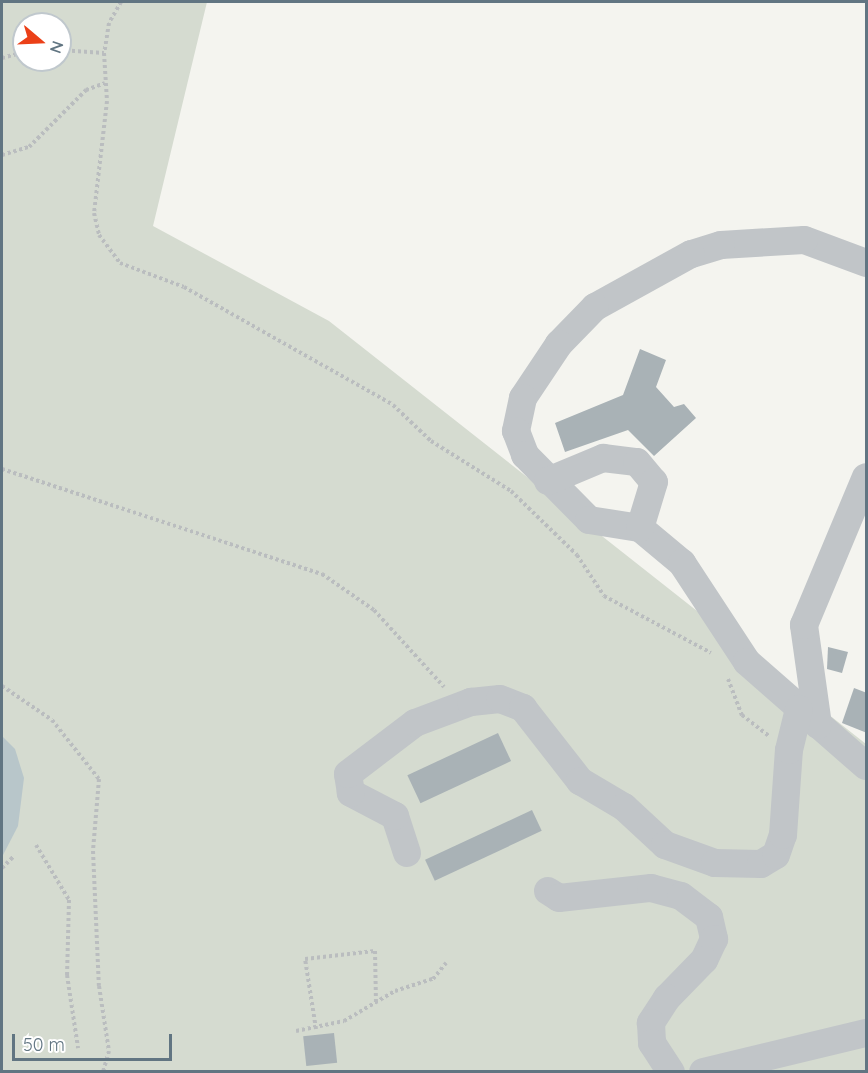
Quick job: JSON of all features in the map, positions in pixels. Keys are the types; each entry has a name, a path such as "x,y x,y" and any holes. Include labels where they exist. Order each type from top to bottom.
{"street":[{"path":"867,263 804,240 721,245 691,254 595,307 559,344 523,398 516,431 525,455 548,481 589,520 640,528 705,591 747,662 867,766"},
{"path":"548,481 603,458 638,462 654,482 640,528"},
{"path":"407,853 395,816 351,793 348,774 415,723 470,703 500,699 517,704 593,792 624,807 665,845 730,866 760,864 776,855 783,835 790,742 809,717 804,625 867,477"},
{"path":"548,891 559,898 651,888 681,896 709,917 714,939 704,960 667,998 651,1023 652,1043 671,1071"},
{"path":"703,1071 867,1033"}],"path":[{"path":"121,2 109,23 104,53 105,83 94,224 120,263 184,287 393,405 431,441 511,491 577,555 604,596 716,657"},
{"path":"72,52 104,53"},
{"path":"2,155 29,147 86,90 105,83"},
{"path":"2,469 322,574 385,620 434,681 470,703"},
{"path":"724,668 746,720 790,742"},
{"path":"2,686 52,720 94,768 100,785 93,851 99,986 109,1051 103,1071"},
{"path":"36,845 69,900 67,975 78,1048"},
{"path":"2,868 14,856"},
{"path":"316,1029 305,959 375,951 376,1003"},
{"path":"296,1031 316,1029 434,979 446,963"}],"shaded area":[{"path":"2,2 207,2 153,226 329,321 866,744 866,1071 2,1072"},
{"path":"2,736 15,749 24,778 18,826 2,857"}],"building":[{"path":"640,349 666,360 656,387 674,407 684,404 696,418 654,456 628,430 565,452 555,423 623,395"},
{"path":"828,647 848,652 842,673 827,669"},
{"path":"854,688 867,693 867,733 842,723"},
{"path":"498,733 511,761 420,803 407,775"},
{"path":"532,810 542,831 435,881 425,860"},
{"path":"334,1033 337,1063 306,1066 303,1036"}]}
